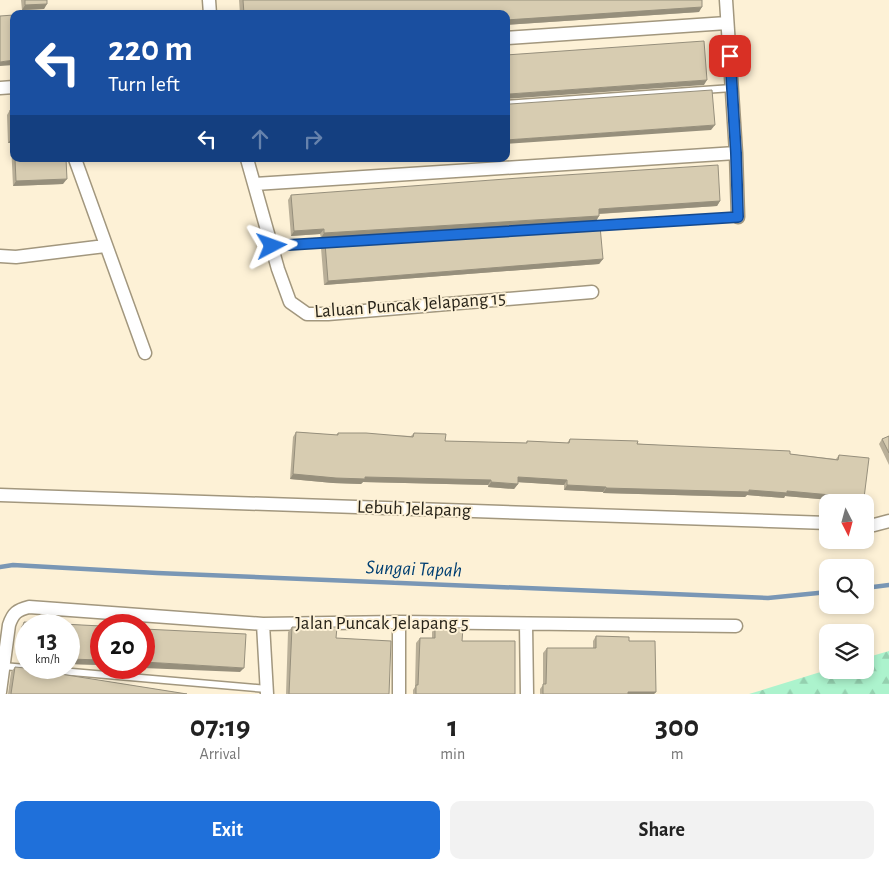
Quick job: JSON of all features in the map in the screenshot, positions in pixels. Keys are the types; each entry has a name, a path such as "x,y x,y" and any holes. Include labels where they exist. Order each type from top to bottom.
{"street":[{"path":"726,0 736,153 738,217"},
{"path":"510,38 727,23"},
{"path":"255,184 736,153"},
{"path":"76,162 145,352"},
{"name":"Laluan Puncak Jelapang 15","path":"248,162 290,302 308,314 328,314 592,292"},
{"path":"0,256 16,257 105,246"},
{"name":"Lebuh Jelapang","path":"0,495 819,523"},
{"path":"874,525 889,521"},
{"name":"Jalan Puncak Jelapang 5","path":"3,666 12,616 18,609 29,607 264,624 399,622 736,626"},
{"path":"399,622 399,694"},
{"path":"264,624 267,692"},
{"path":"526,624 527,694"},
{"path":"0,692 3,666"}],"lane":[{"path":"510,104 732,88"},
{"path":"272,246 738,217"},
{"path":"3,666 267,692"}],"green space":[{"path":"889,651 889,694 749,694 819,672 819,679 874,679 874,655"}],"building":[{"path":"25,0 47,0 47,4 25,5"},
{"path":"243,0 702,0 702,7 510,20 510,10 244,10"},
{"path":"10,15 10,61 0,62 0,16"},
{"path":"704,41 707,80 510,94 510,55"},
{"path":"712,90 715,125 510,140 510,104"},
{"path":"15,162 66,162 67,179 16,181"},
{"path":"718,165 720,201 599,209 599,216 324,233 324,229 294,231 291,195"},
{"path":"600,226 603,259 328,281 325,243"},
{"path":"296,432 338,435 338,433 366,433 413,437 414,433 446,434 445,441 569,443 570,439 638,441 637,444 790,451 790,454 838,460 839,455 869,458 864,494 606,488 567,485 567,480 518,477 518,484 491,482 491,480 365,477 365,479 293,474"},
{"path":"889,436 889,453 882,439"},
{"path":"80,625 90,625 90,660 80,659"},
{"path":"292,627 337,627 336,638 391,641 389,694 289,694"},
{"path":"435,627 463,628 462,641 515,641 515,694 416,694 420,638 435,638"},
{"path":"155,630 246,634 244,668 155,663"},
{"path":"596,636 629,637 629,641 655,641 656,692 628,692 628,694 543,694 543,684 546,684 547,648 596,648"},
{"path":"15,667 15,679 80,679 80,677 187,694 11,694"}],"waterway":[{"name":"Sungai Tapah","path":"0,567 13,565 157,573 768,598 819,593"},
{"name":"Sungai Tapah","path":"874,587 889,585"}],"route":[{"path":"272,246 738,217 730,56"}]}
